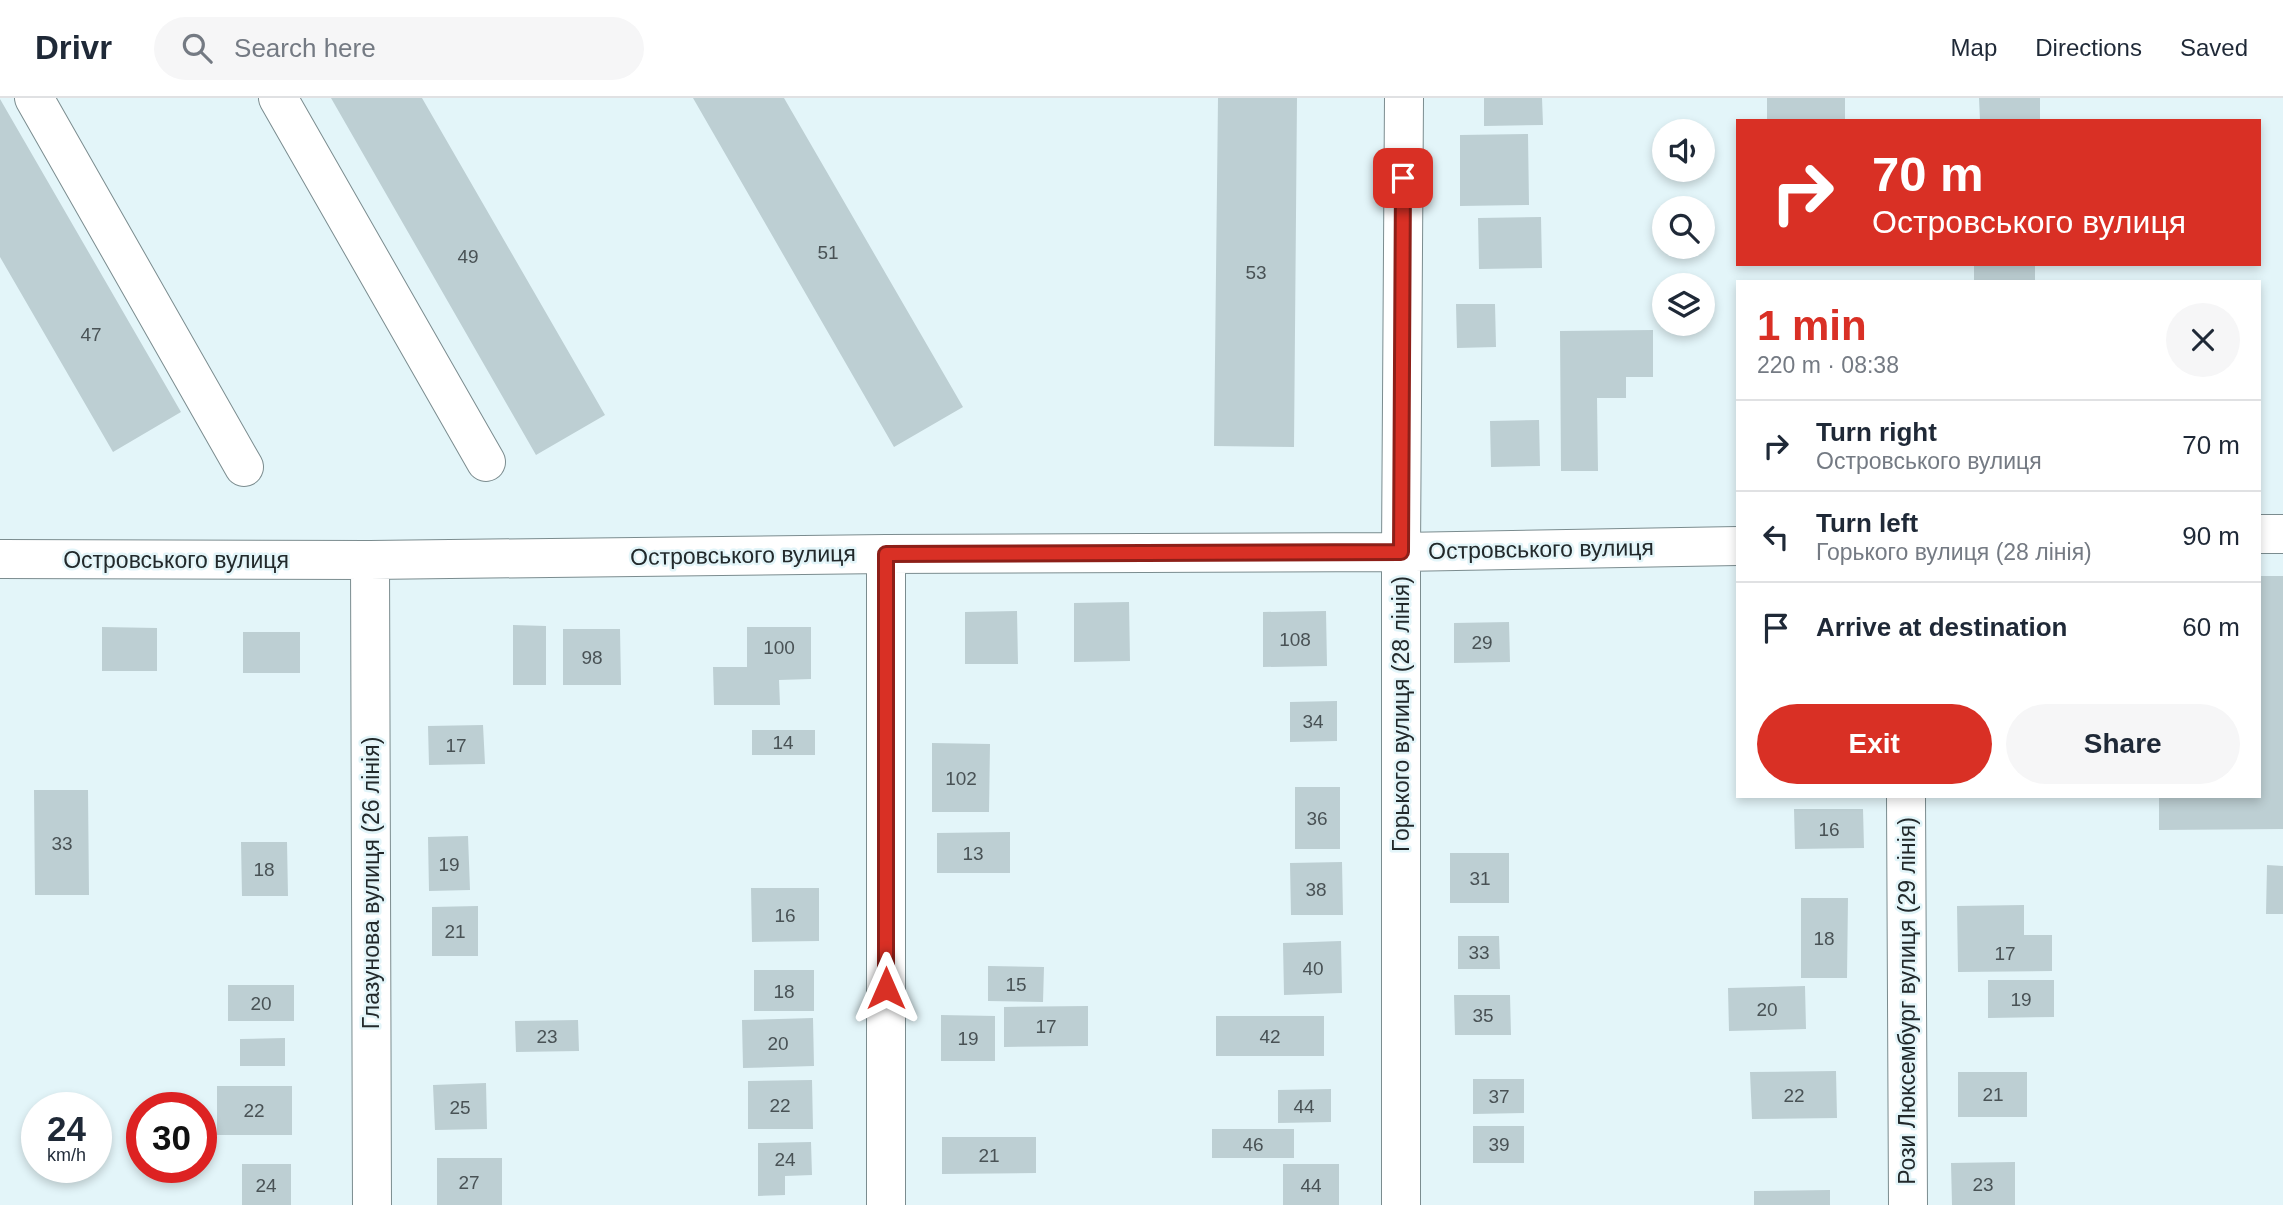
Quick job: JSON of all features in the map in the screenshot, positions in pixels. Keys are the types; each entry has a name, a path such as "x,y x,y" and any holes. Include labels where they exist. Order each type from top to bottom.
{"street":[{"path":"34,98 244,467"},
{"path":"278,98 486,462"},
{"name":"Горького вулиця (28 лiнiя)","path":"1401,1205 1404,98"},
{"path":"2261,534 2283,534"},
{"name":"Островського вулиця","path":"0,559 370,560 1401,552 1736,546"},
{"path":"886,554 886,1205"},
{"name":"Глазунова вулиця (26 лiнiя)","path":"370,560 372,1205"},
{"name":"Рози Люксембург вулиця (29 лiнiя)","path":"1906,798 1908,1205"}],"building":[{"path":"331,98 422,98 605,415 536,455"},
{"path":"693,98 784,98 963,407 894,447"},
{"path":"1218,98 1297,98 1294,447 1214,446"},
{"path":"1484,98 1542,98 1543,125 1484,126"},
{"path":"1767,98 1845,98 1845,119 1767,119"},
{"path":"1979,98 2040,98 2040,119 1980,119"},
{"path":"0,99 181,412 113,452 0,257"},
{"path":"1528,134 1529,205 1460,206 1460,135"},
{"path":"1541,217 1542,268 1479,269 1478,218"},
{"path":"1974,266 2035,266 2035,280 1974,280"},
{"path":"1456,304 1495,304 1496,347 1457,348"},
{"path":"1652,330 1653,377 1626,377 1626,398 1597,398 1598,471 1561,471 1560,331"},
{"path":"1539,420 1540,466 1491,467 1490,421"},
{"path":"2261,576 2283,576 2283,829 2159,830 2159,798 2261,798"},
{"path":"1129,602 1130,661 1074,662 1074,603"},
{"path":"1017,611 1018,664 965,664 965,612"},
{"path":"1326,611 1327,666 1263,667 1263,612"},
{"path":"1509,622 1510,662 1454,663 1454,623"},
{"path":"513,625 546,626 546,685 513,685"},
{"path":"102,627 157,628 157,671 102,671"},
{"path":"747,627 811,627 811,679 779,680 780,705 714,705 713,667 747,667"},
{"path":"563,629 620,629 621,685 563,685"},
{"path":"243,632 300,632 300,673 243,673"},
{"path":"1337,701 1337,741 1290,742 1290,702"},
{"path":"483,725 485,764 429,765 428,726"},
{"path":"752,730 815,730 815,755 752,755"},
{"path":"932,743 990,744 989,812 932,812"},
{"path":"1295,787 1340,787 1340,849 1295,849"},
{"path":"34,790 88,790 89,895 35,895"},
{"path":"1794,809 1863,809 1864,848 1795,849"},
{"path":"1010,832 1010,873 937,873 937,833"},
{"path":"468,836 470,890 429,891 428,837"},
{"path":"241,842 287,842 288,896 242,896"},
{"path":"1450,853 1509,853 1509,903 1450,903"},
{"path":"1342,862 1343,915 1291,915 1290,863"},
{"path":"2267,865 2283,866 2283,914 2266,914"},
{"path":"751,888 819,888 819,941 752,942"},
{"path":"1801,898 1848,898 1847,978 1801,978"},
{"path":"2024,905 2024,935 2052,935 2052,971 1958,972 1957,906"},
{"path":"478,906 478,956 432,956 432,907"},
{"path":"1458,936 1499,936 1500,969 1458,969"},
{"path":"1341,941 1342,993 1284,995 1283,943"},
{"path":"988,966 1044,967 1043,1002 988,1001"},
{"path":"754,970 814,970 814,1011 754,1011"},
{"path":"1988,980 2054,980 2054,1017 1988,1018"},
{"path":"228,985 294,985 294,1021 228,1021"},
{"path":"1805,986 1806,1029 1729,1031 1728,988"},
{"path":"1454,995 1510,995 1511,1035 1455,1035"},
{"path":"1088,1006 1088,1046 1004,1047 1004,1007"},
{"path":"941,1015 995,1016 995,1061 941,1061"},
{"path":"1216,1016 1324,1016 1324,1056 1216,1056"},
{"path":"813,1018 814,1066 743,1068 742,1020"},
{"path":"578,1020 579,1051 516,1052 515,1021"},
{"path":"285,1038 285,1066 240,1066 240,1039"},
{"path":"1836,1071 1837,1118 1752,1119 1750,1072"},
{"path":"1958,1072 2027,1072 2027,1117 1958,1117"},
{"path":"1473,1079 1524,1079 1524,1113 1473,1114"},
{"path":"812,1080 813,1129 748,1129 748,1081"},
{"path":"486,1083 487,1129 435,1130 433,1085"},
{"path":"217,1086 292,1086 292,1135 217,1135"},
{"path":"1331,1089 1331,1122 1278,1123 1278,1090"},
{"path":"1473,1126 1524,1126 1524,1163 1473,1163"},
{"path":"1212,1129 1294,1129 1294,1158 1212,1158"},
{"path":"942,1137 1036,1137 1036,1173 942,1174"},
{"path":"811,1142 812,1175 785,1176 785,1195 758,1196 758,1143"},
{"path":"437,1158 502,1158 502,1205 437,1205"},
{"path":"2015,1162 2015,1205 1952,1205 1951,1163"},
{"path":"242,1164 291,1164 291,1205 242,1205"},
{"path":"1283,1164 1339,1164 1339,1205 1283,1205"},
{"path":"1830,1190 1830,1205 1754,1205 1754,1191"}],"route":[{"path":"886,988 886,554 1401,552 1403,178"}]}
